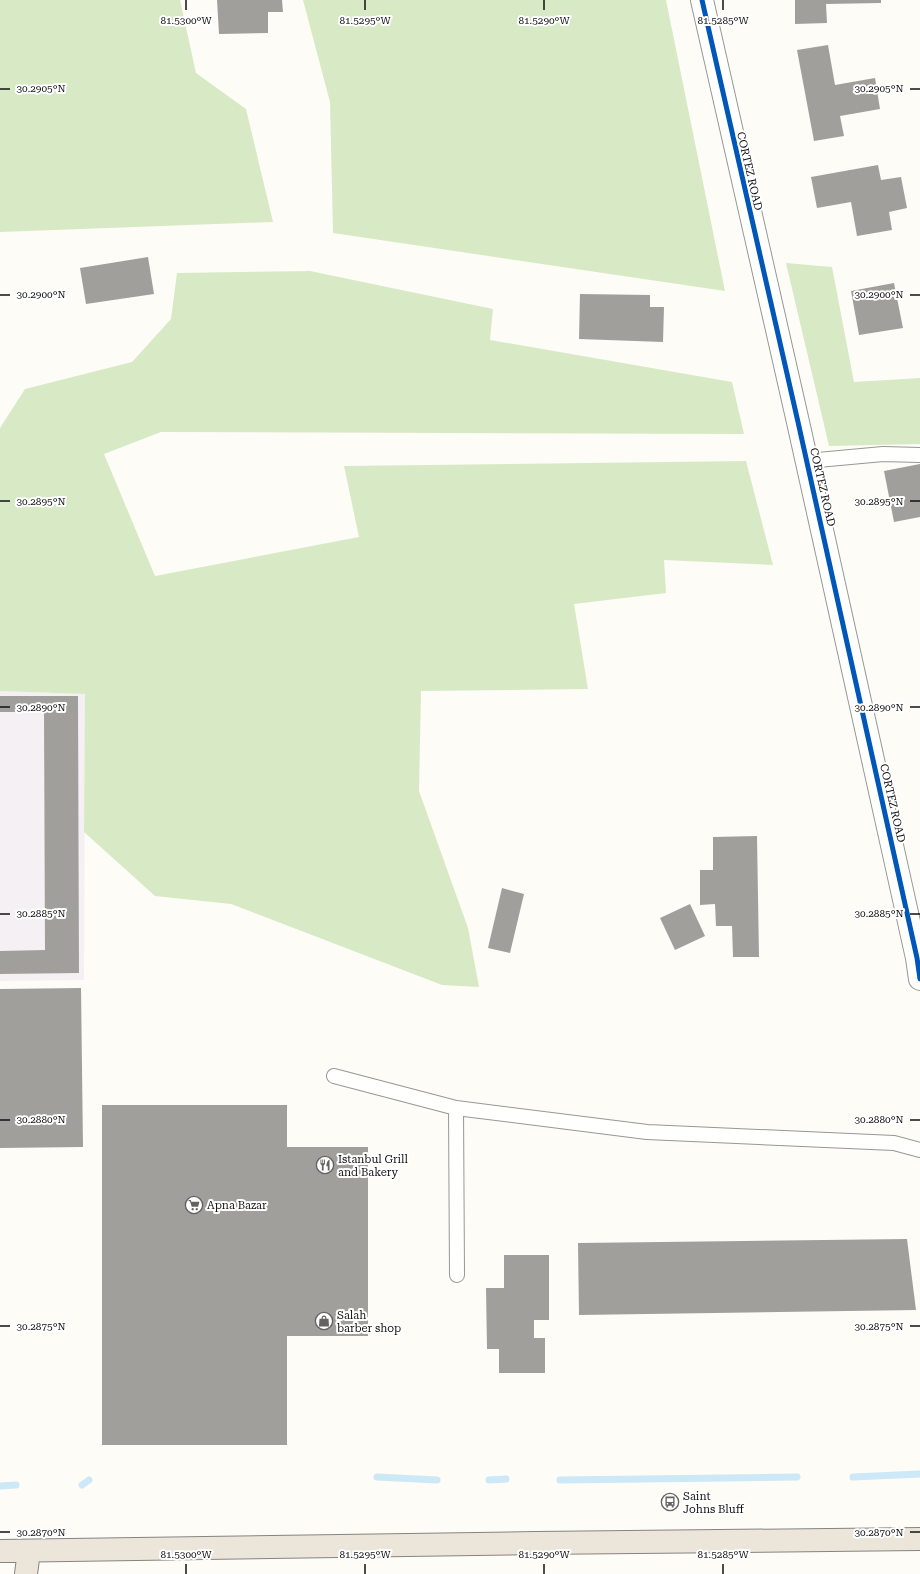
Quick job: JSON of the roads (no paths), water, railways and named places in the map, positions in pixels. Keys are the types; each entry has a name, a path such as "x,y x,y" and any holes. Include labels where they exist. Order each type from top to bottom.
{"highway":[{"path":"0,1552 513,1543 920,1539"},
{"path":"26,1574 29,1551"}],"street":[{"name":"CORTEZ ROAD","path":"702,0 807,461 917,958 920,979"}],"lane":[{"path":"807,461 883,454 920,455"},
{"path":"334,1076 456,1108 647,1132 894,1143 920,1150"},
{"path":"456,1108 457,1275"}],"waterway":[{"path":"853,1477 920,1474"},
{"path":"377,1477 437,1480"},
{"path":"560,1480 797,1477"},
{"path":"489,1480 506,1479"},
{"path":"82,1485 89,1480"},
{"path":"0,1486 16,1485"}],"place":[{"name":"Istanbul Grill and Bakery","path":"325,1165"},
{"name":"Apna Bazar","path":"194,1205"},
{"name":"Salah barber shop","path":"324,1321"},
{"name":"Saint Johns Bluff","path":"670,1502"}]}
